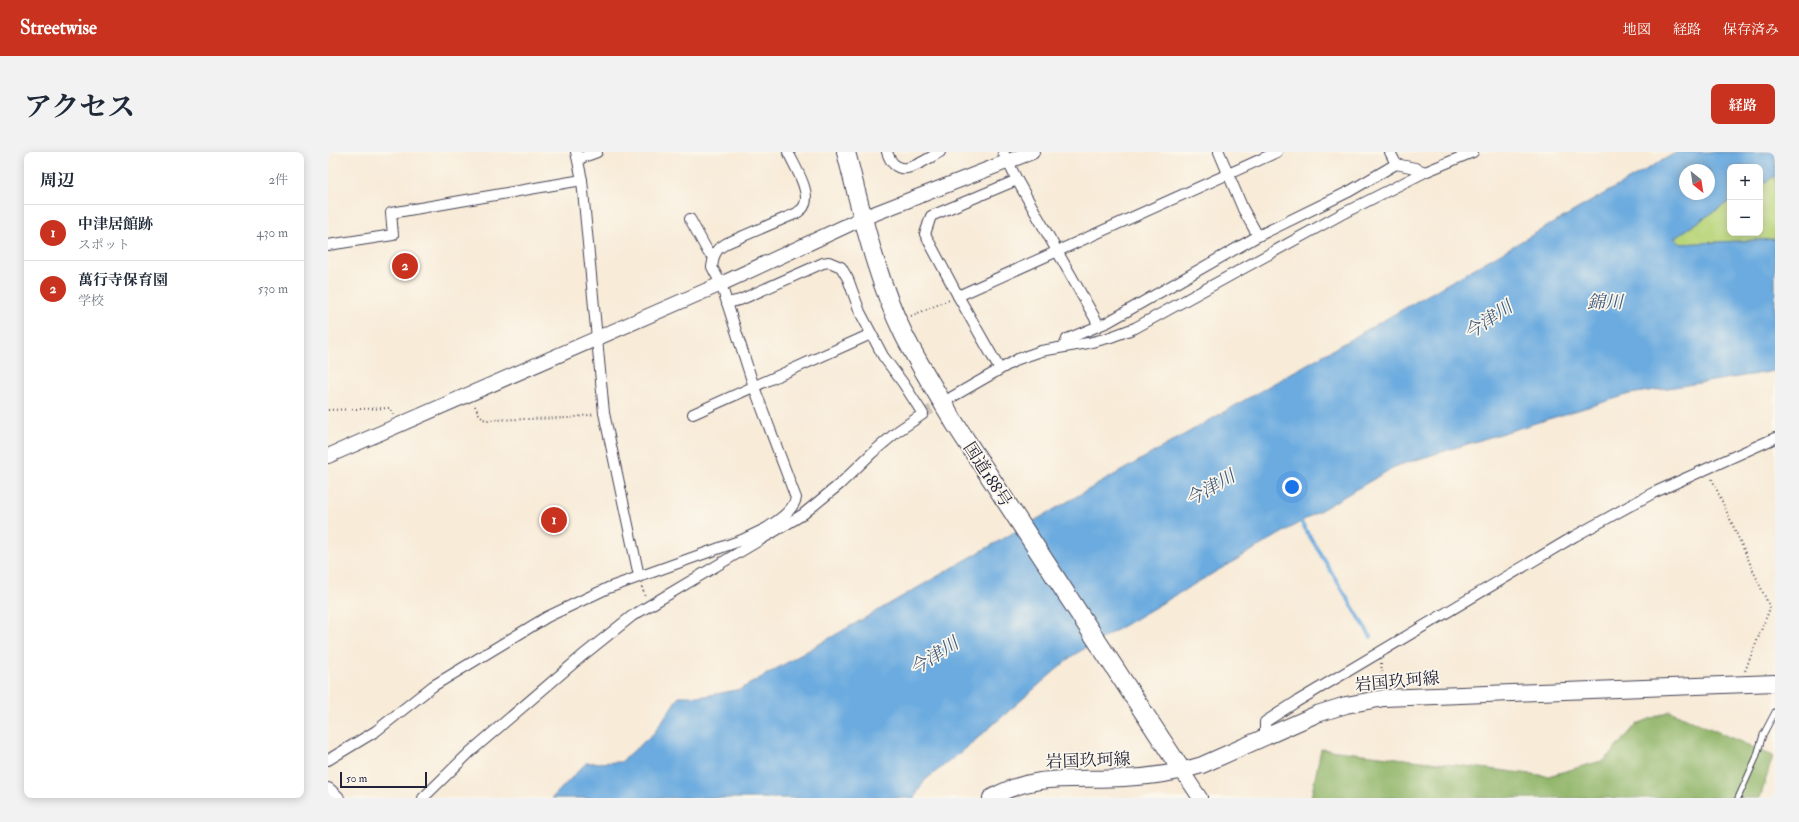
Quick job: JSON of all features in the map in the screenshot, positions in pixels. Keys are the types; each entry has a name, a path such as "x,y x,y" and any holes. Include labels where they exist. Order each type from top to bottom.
{"highway":[{"name":"国道188号","path":"846,152 863,218 887,294 904,335 963,434 1182,771"}],"main road":[{"name":"岩国玖珂線","path":"991,798 1003,791 1027,782 1046,780 1124,778 1182,771 1202,766 1265,736 1317,714 1346,705 1384,698 1775,683"}],"street":[{"path":"597,152 577,155 582,180 604,413 639,576"},
{"path":"422,798 470,752 582,656 632,616 768,531 794,503 796,498 754,387 721,284 712,267 714,256 718,249 727,243 797,213 804,207 806,198 804,185 788,152"},
{"path":"887,152 894,165 902,169 910,169 940,152"},
{"path":"328,456 721,284 863,218 1005,156 1032,152"},
{"path":"1219,152 1243,209 1258,236"},
{"path":"958,296 1277,152"},
{"path":"1390,152 1396,164"},
{"path":"952,397 999,368 1018,359 1041,351 1108,338 1135,328 1340,215 1426,172 1473,152"},
{"path":"1005,156 1098,326"},
{"path":"1064,347 1067,340 1098,326 1258,236 1350,191 1396,164 1426,172"},
{"path":"328,245 393,235 391,213 582,180"},
{"path":"999,368 925,234 931,216 1017,180"},
{"path":"690,219 708,252 714,256"},
{"path":"328,760 376,730 433,686 547,617 576,602 639,576 768,531 802,515 820,502 872,453 898,431 923,414 903,383 888,364 871,334 860,312 848,279 841,267 829,262 823,263 740,300 727,303"},
{"path":"694,414 871,334"},
{"path":"1265,736 1265,722 1380,651 1575,536 1653,493 1775,438"},
{"path":"1182,771 1200,798"},
{"path":"328,790 337,798"}],"lane":[{"path":"1738,798 1756,758 1763,735 1775,712"}],"path":[{"path":"909,318 958,296"},
{"path":"470,394 479,414 485,420 569,418 604,413"},
{"path":"328,410 390,408 398,426"},
{"path":"1707,468 1770,608 1739,685"},
{"path":"639,576 648,605"},
{"path":"1380,651 1384,698"}],"green space":[{"path":"1775,176 1775,239 1681,244 1674,238 1727,203 1727,236 1763,236 1763,183"},
{"path":"1670,711 1773,756 1760,798 1311,798 1321,749 1548,776 1605,760 1637,724"}],"water":[{"name":"錦川","path":"1677,152 1775,152 1775,176 1763,183 1763,164 1727,164 1727,203 1674,238 1681,244 1775,239 1775,371 1630,394 1396,466 1072,656 964,750 925,780 914,798 552,798 586,763 621,762 654,733 679,696 706,696 741,689"}],"waterway":[{"path":"1301,522 1371,637"}],"tunnel":[{"path":"923,414 947,400"}],"place":[{"name":"萬行寺保育園","path":"405,266"},
{"name":"中津居館跡","path":"554,520"}],"water label":[{"name":"今津川","path":"1488,320"},
{"name":"今津川","path":"1210,488"},
{"name":"今津川","path":"934,656"}]}
